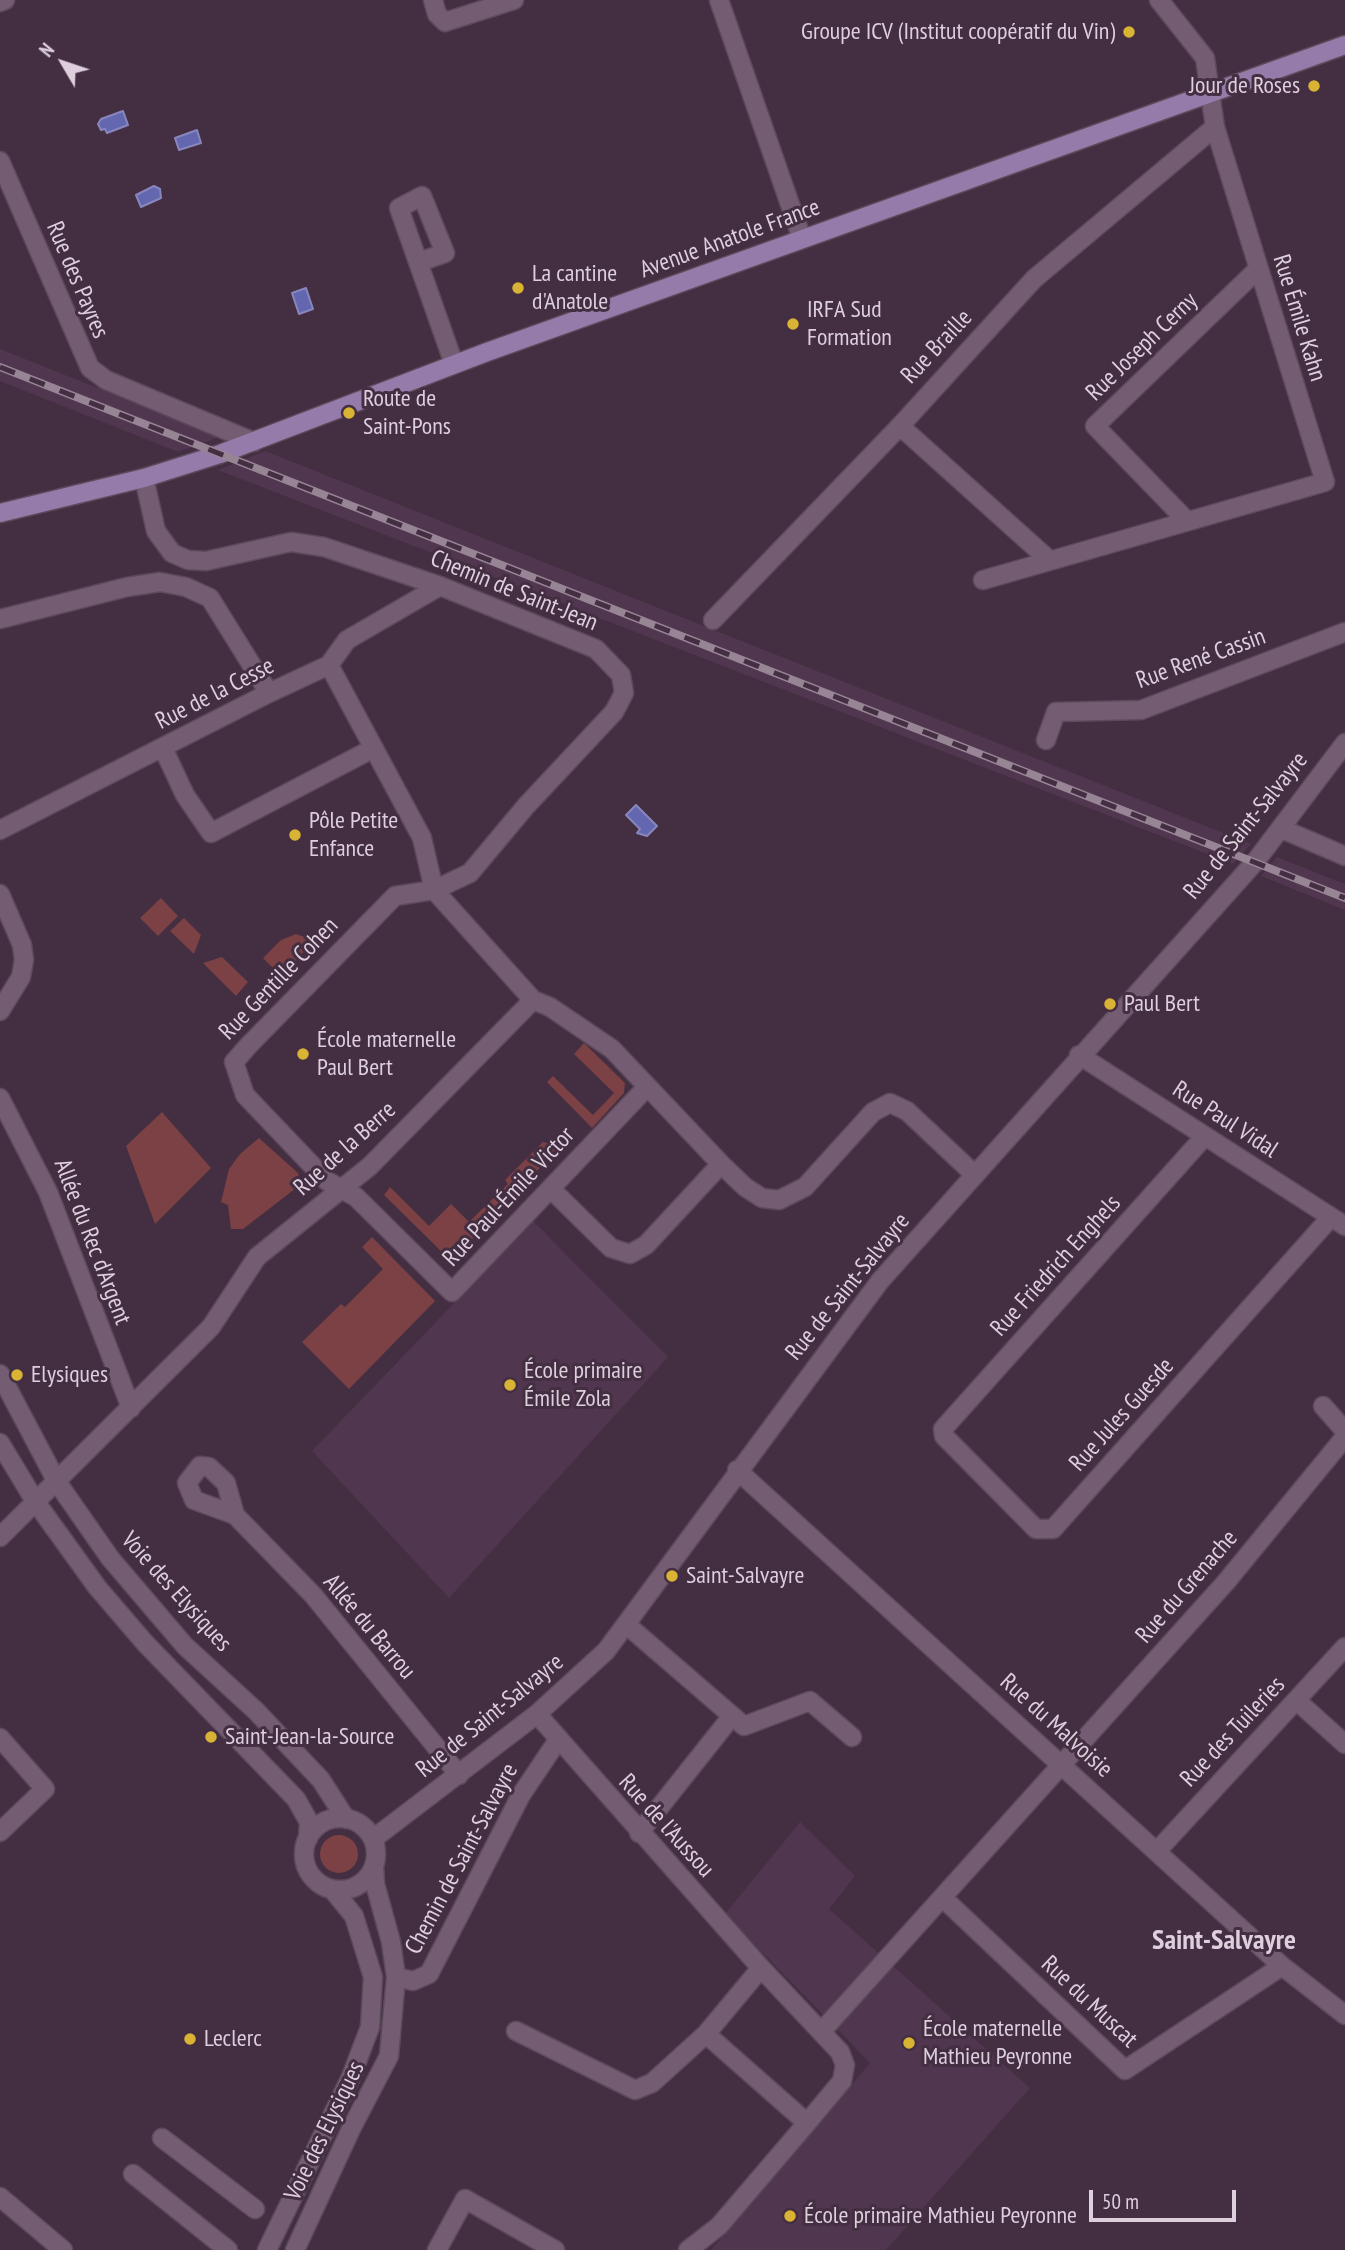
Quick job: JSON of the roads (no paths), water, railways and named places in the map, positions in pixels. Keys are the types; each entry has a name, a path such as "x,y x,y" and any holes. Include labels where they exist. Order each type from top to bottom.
{"main road":[{"name":"Avenue Anatole France","path":"0,505 144,478 254,442 454,364 1345,45"},
{"name":"Avenue Anatole France","path":"0,513 92,489"}],"street":[{"path":"0,2 5,0"},
{"path":"433,0 437,15 445,22 514,0"},
{"path":"719,0 802,239"},
{"name":"Rue Émile Kahn","path":"984,580 1048,559 1325,482 1215,127 1205,58 1158,0"},
{"name":"Rue Braille","path":"713,620 900,426 1034,279 1215,127"},
{"name":"Rue des Payres","path":"0,161 90,368 106,380 254,442"},
{"path":"419,262 454,364"},
{"name":"Rue Joseph Cerny","path":"1187,521 1095,426 1258,270"},
{"path":"900,426 1048,559"},
{"name":"Chemin de Saint-Jean","path":"144,478 156,531 172,553 188,560 206,561 291,542 324,547 440,586 596,649 621,674 624,692 614,712 526,806 470,873 434,890"},
{"path":"0,620 127,587 160,582 186,587 210,598 269,693"},
{"name":"Rue de la Cesse","path":"0,830 269,693 329,666 347,640 440,586"},
{"name":"Rue René Cassin","path":"1046,740 1056,712 1141,709 1345,632"},
{"path":"329,666 422,838 434,890 533,1000 550,1007 612,1049 746,1187 762,1198 779,1200 793,1196 805,1187 873,1112 890,1103 900,1105 974,1174"},
{"name":"Rue de Saint-Salvayre","path":"373,1839 537,1714 606,1651 737,1470 880,1281 1079,1055 1255,862 1345,743"},
{"path":"163,748 185,794 211,833 374,748"},
{"path":"1282,829 1345,856"},
{"name":"Rue Gentille Cohen","path":"344,1189 327,1181 245,1095 234,1062 344,944 395,896 434,890"},
{"path":"0,894 22,945 24,960 21,977 0,1011"},
{"name":"Rue de la Berre","path":"0,1537 211,1327 257,1257 370,1166 533,1000"},
{"name":"Rue Paul Vidal","path":"1079,1055 1338,1221"},
{"name":"Rue Paul-Émile Victor","path":"344,1189 356,1196 452,1292 647,1087"},
{"name":"Allée du Rec d'Argent","path":"0,1098 32,1157 65,1233 131,1408"},
{"name":"Rue Friedrich Enghels","path":"943,1429 1205,1136"},
{"path":"551,1189 611,1248 629,1254 646,1244 721,1164"},
{"name":"Rue Jules Guesde","path":"943,1429 944,1436 1036,1529 1053,1529 1338,1221"},
{"name":"Voie des Elysiques","path":"0,1374 57,1482 110,1558 148,1606 185,1646 256,1711 321,1780 346,1819"},
{"path":"1323,1406 1345,1431"},
{"name":"Rue du Grenache","path":"1062,1766 1227,1582 1345,1437"},
{"path":"0,1443 35,1502 97,1587 145,1643 296,1799 309,1822 304,1860 307,1870 321,1885 332,1889 353,1888 363,1882 374,1866 373,1839 358,1823 346,1819 323,1823 308,1839"},
{"name":"Rue du Malvoisie","path":"737,1470 1282,1966 1345,2015"},
{"name":"Allée du Barrou","path":"234,1515 313,1595 459,1775"},
{"path":"627,1625 744,1726 810,1702 852,1737"},
{"name":"Rue des Tuileries","path":"1157,1851 1345,1647"},
{"path":"1296,1700 1345,1744"},
{"name":"Rue de l'Aussou","path":"537,1714 639,1832 840,2052 845,2066 842,2081 807,2123 719,2226 688,2250"},
{"path":"639,1832 732,1716"},
{"path":"0,1738 45,1789 0,1832"},
{"name":"Chemin de Saint-Salvayre","path":"396,1977 413,1980 429,1974 521,1795 558,1740"},
{"path":"821,2032 1062,1766"},
{"name":"Voie des Elysiques","path":"295,2250 351,2129 389,2056 396,1977 391,1942 375,1884 374,1866"},
{"name":"Voie des Elysiques","path":"267,2250 351,2077 370,2027 373,1977 354,1916 332,1889"},
{"name":"Rue du Muscat","path":"943,1899 1125,2070 1282,1966"},
{"path":"516,2031 635,2090 652,2083 706,2034 761,1968"},
{"path":"706,2034 807,2123"},
{"path":"162,2138 255,2209"},
{"path":"133,2174 228,2250"},
{"path":"0,2197 63,2250"},
{"path":"437,2250 465,2199 555,2250"}],"water":[{"path":"123,111 128,125 107,133 105,129 101,130 98,124 101,119"},
{"path":"197,130 201,143 179,150 175,138"},
{"path":"154,186 160,189 161,198 141,207 136,195"},
{"path":"306,288 313,309 299,314 292,293"},
{"path":"636,805 657,826 647,836 637,833 640,829 626,815"}],"railway":[{"path":"0,367 1345,898"}],"place":[{"name":"Groupe ICV (Institut coopératif du Vin)","path":"1129,32"},
{"name":"Jour de Roses","path":"1314,86"},
{"name":"La cantine d'Anatole","path":"518,288"},
{"name":"IRFA Sud Formation","path":"793,324"},
{"name":"Route de Saint-Pons","path":"349,413"},
{"name":"Pôle Petite Enfance","path":"295,835"},
{"name":"Paul Bert","path":"1110,1004"},
{"name":"École maternelle Paul Bert","path":"303,1054"},
{"name":"Elysiques","path":"17,1375"},
{"name":"École primaire Émile Zola","path":"510,1385"},
{"name":"Saint-Salvayre","path":"672,1576"},
{"name":"Saint-Jean-la-Source","path":"211,1737"},
{"name":"Leclerc","path":"190,2039"},
{"name":"École maternelle Mathieu Peyronne","path":"909,2043"},
{"name":"École primaire Mathieu Peyronne","path":"790,2216"}],"district":[{"name":"Saint-Salvayre","path":"1224,1941"}]}
